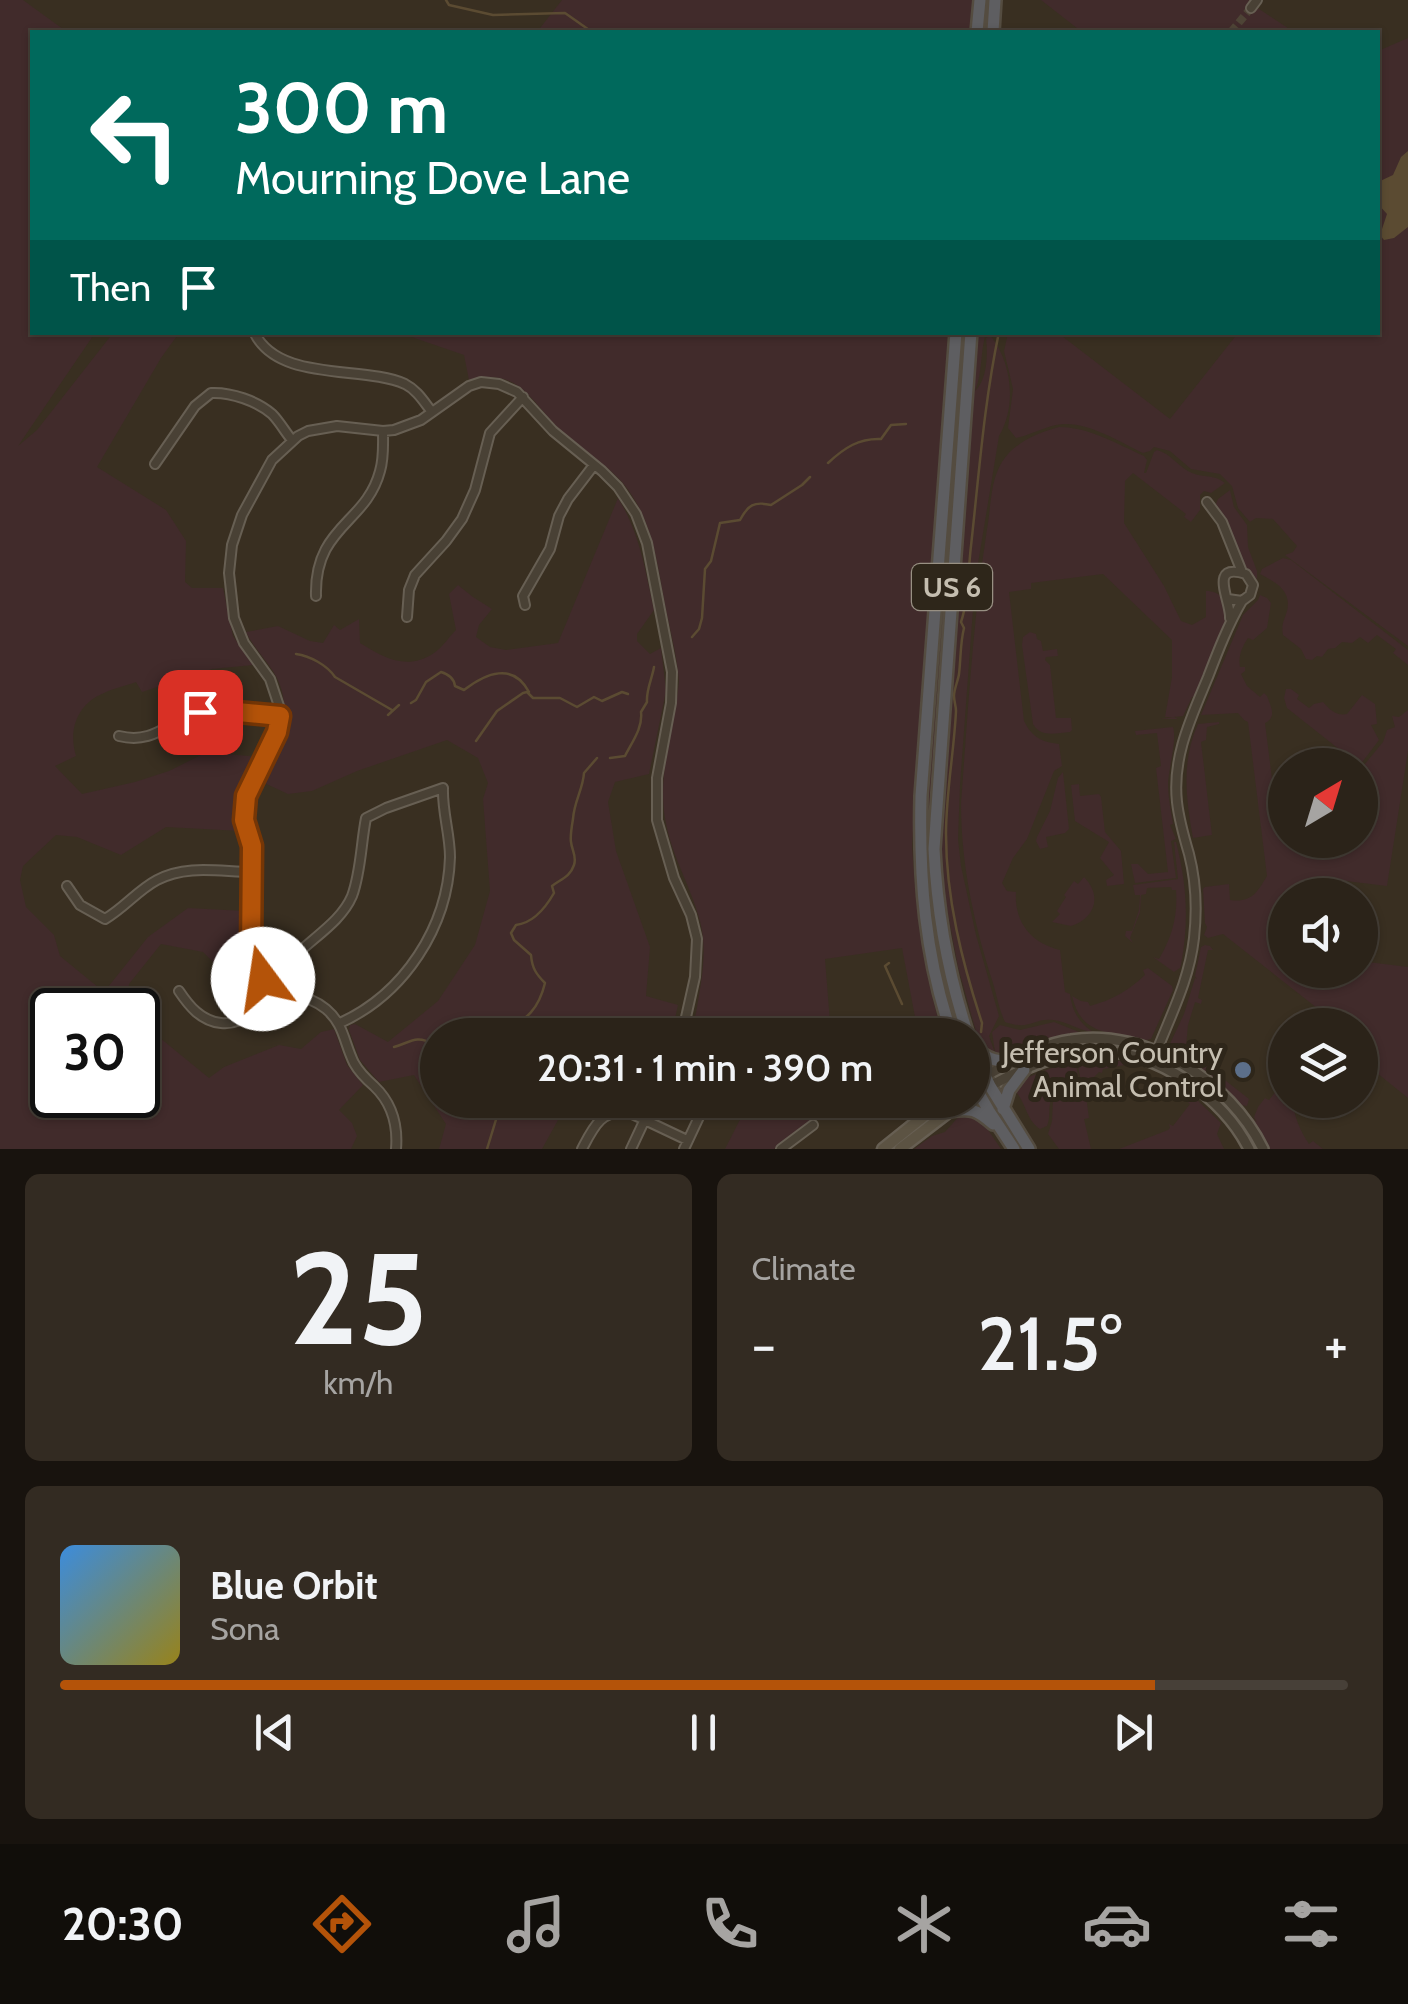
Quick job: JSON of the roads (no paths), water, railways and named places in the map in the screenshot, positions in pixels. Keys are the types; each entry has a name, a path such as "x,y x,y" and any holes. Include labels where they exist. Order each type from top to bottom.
{"highway":[{"path":"978,30 980,0"},
{"path":"993,30 995,0"},
{"name":"US 6","path":"964,1018 944,942 934,849 971,335"},
{"path":"956,339 970,347"},
{"name":"US 6","path":"947,1018 929,945 920,849 956,339"},
{"path":"990,1058 1021,1064 1003,1109"},
{"path":"990,1097 1030,1149"},
{"path":"990,1109 1014,1149"},
{"path":"985,1118 1003,1134"}],"main road":[{"path":"883,1149 925,1118"},
{"path":"900,1149 930,1118"}],"street":[{"path":"256,335 282,358 306,368 403,383 432,412"},
{"path":"396,1149 398,1131 389,1106 354,1062 341,1025 316,1002 272,986 256,970 251,953 253,872 252,846 244,820 246,796 277,732 280,716 270,678 238,630 230,592 232,545 242,515 272,460 292,440 308,432 337,426 383,431 403,428 481,382 512,388 553,432 618,487 636,514 647,543 672,672 671,702 657,778 657,820 697,939 695,977 686,1018"},
{"path":"154,464 200,400 216,392 261,406 292,440"},
{"path":"407,617 415,574 462,519 475,490 490,433 523,397"},
{"path":"316,596 318,567 329,542 376,484 384,452 383,431"},
{"path":"525,605 523,596 550,548 568,499 594,464"},
{"path":"1154,1056 1184,988 1196,918 1190,857 1178,808 1178,755 1230,622 1252,586 1250,577 1242,572 1222,522 1207,502"},
{"path":"1230,573 1232,550"},
{"path":"1230,622 1228,598 1222,587 1224,578 1242,572"},
{"path":"1228,598 1242,601"},
{"path":"119,736 148,738 188,716 217,710 280,716"},
{"path":"179,990 201,1016 220,1023 244,1018 294,958 349,902 366,818 442,788 450,860 432,932 398,982 341,1025"},
{"path":"67,886 80,906 105,919 155,881 176,873 253,872"},
{"path":"990,1079 1056,1043 1081,1038 1120,1040 1194,1073 1225,1096 1251,1126 1262,1149"},
{"path":"1154,1056 1218,1106 1250,1149"},
{"path":"582,1149 596,1124 611,1112 628,1112 645,1119 686,1145 699,1118"},
{"path":"631,1149 645,1119"},
{"path":"780,1149 813,1125"}],"waterway":[{"path":"446,0 449,5 493,15 565,13 589,30"},
{"path":"981,1018 952,906 946,819 956,711 954,693 964,628 961,622 999,335"},
{"path":"828,463 852,445 881,439 891,425 906,424"},
{"path":"692,637 702,618 705,569 711,561 720,523 740,520 756,504 771,505 810,477"},
{"path":"296,654 318,662 335,677 392,710"},
{"path":"610,758 625,756 636,735 654,667"},
{"path":"411,703 426,682 441,672 464,690 490,675 507,674 523,683 529,692"},
{"path":"476,741 497,711 523,693 533,698 560,698 577,707 594,697 602,701 622,692 628,694"},
{"path":"388,715 399,705"},
{"path":"525,1018 545,983 535,971 531,955 511,933 516,925 543,909 554,893 552,886 572,869 575,807 584,773 597,758"},
{"path":"889,963 885,966 902,1004"},
{"path":"394,1047 420,1040"},
{"path":"487,1149 496,1118"}],"tunnel":[{"path":"1233,30 1251,8"}],"place":[{"name":"Jefferson Country Animal Control","path":"1243,1070"}]}
